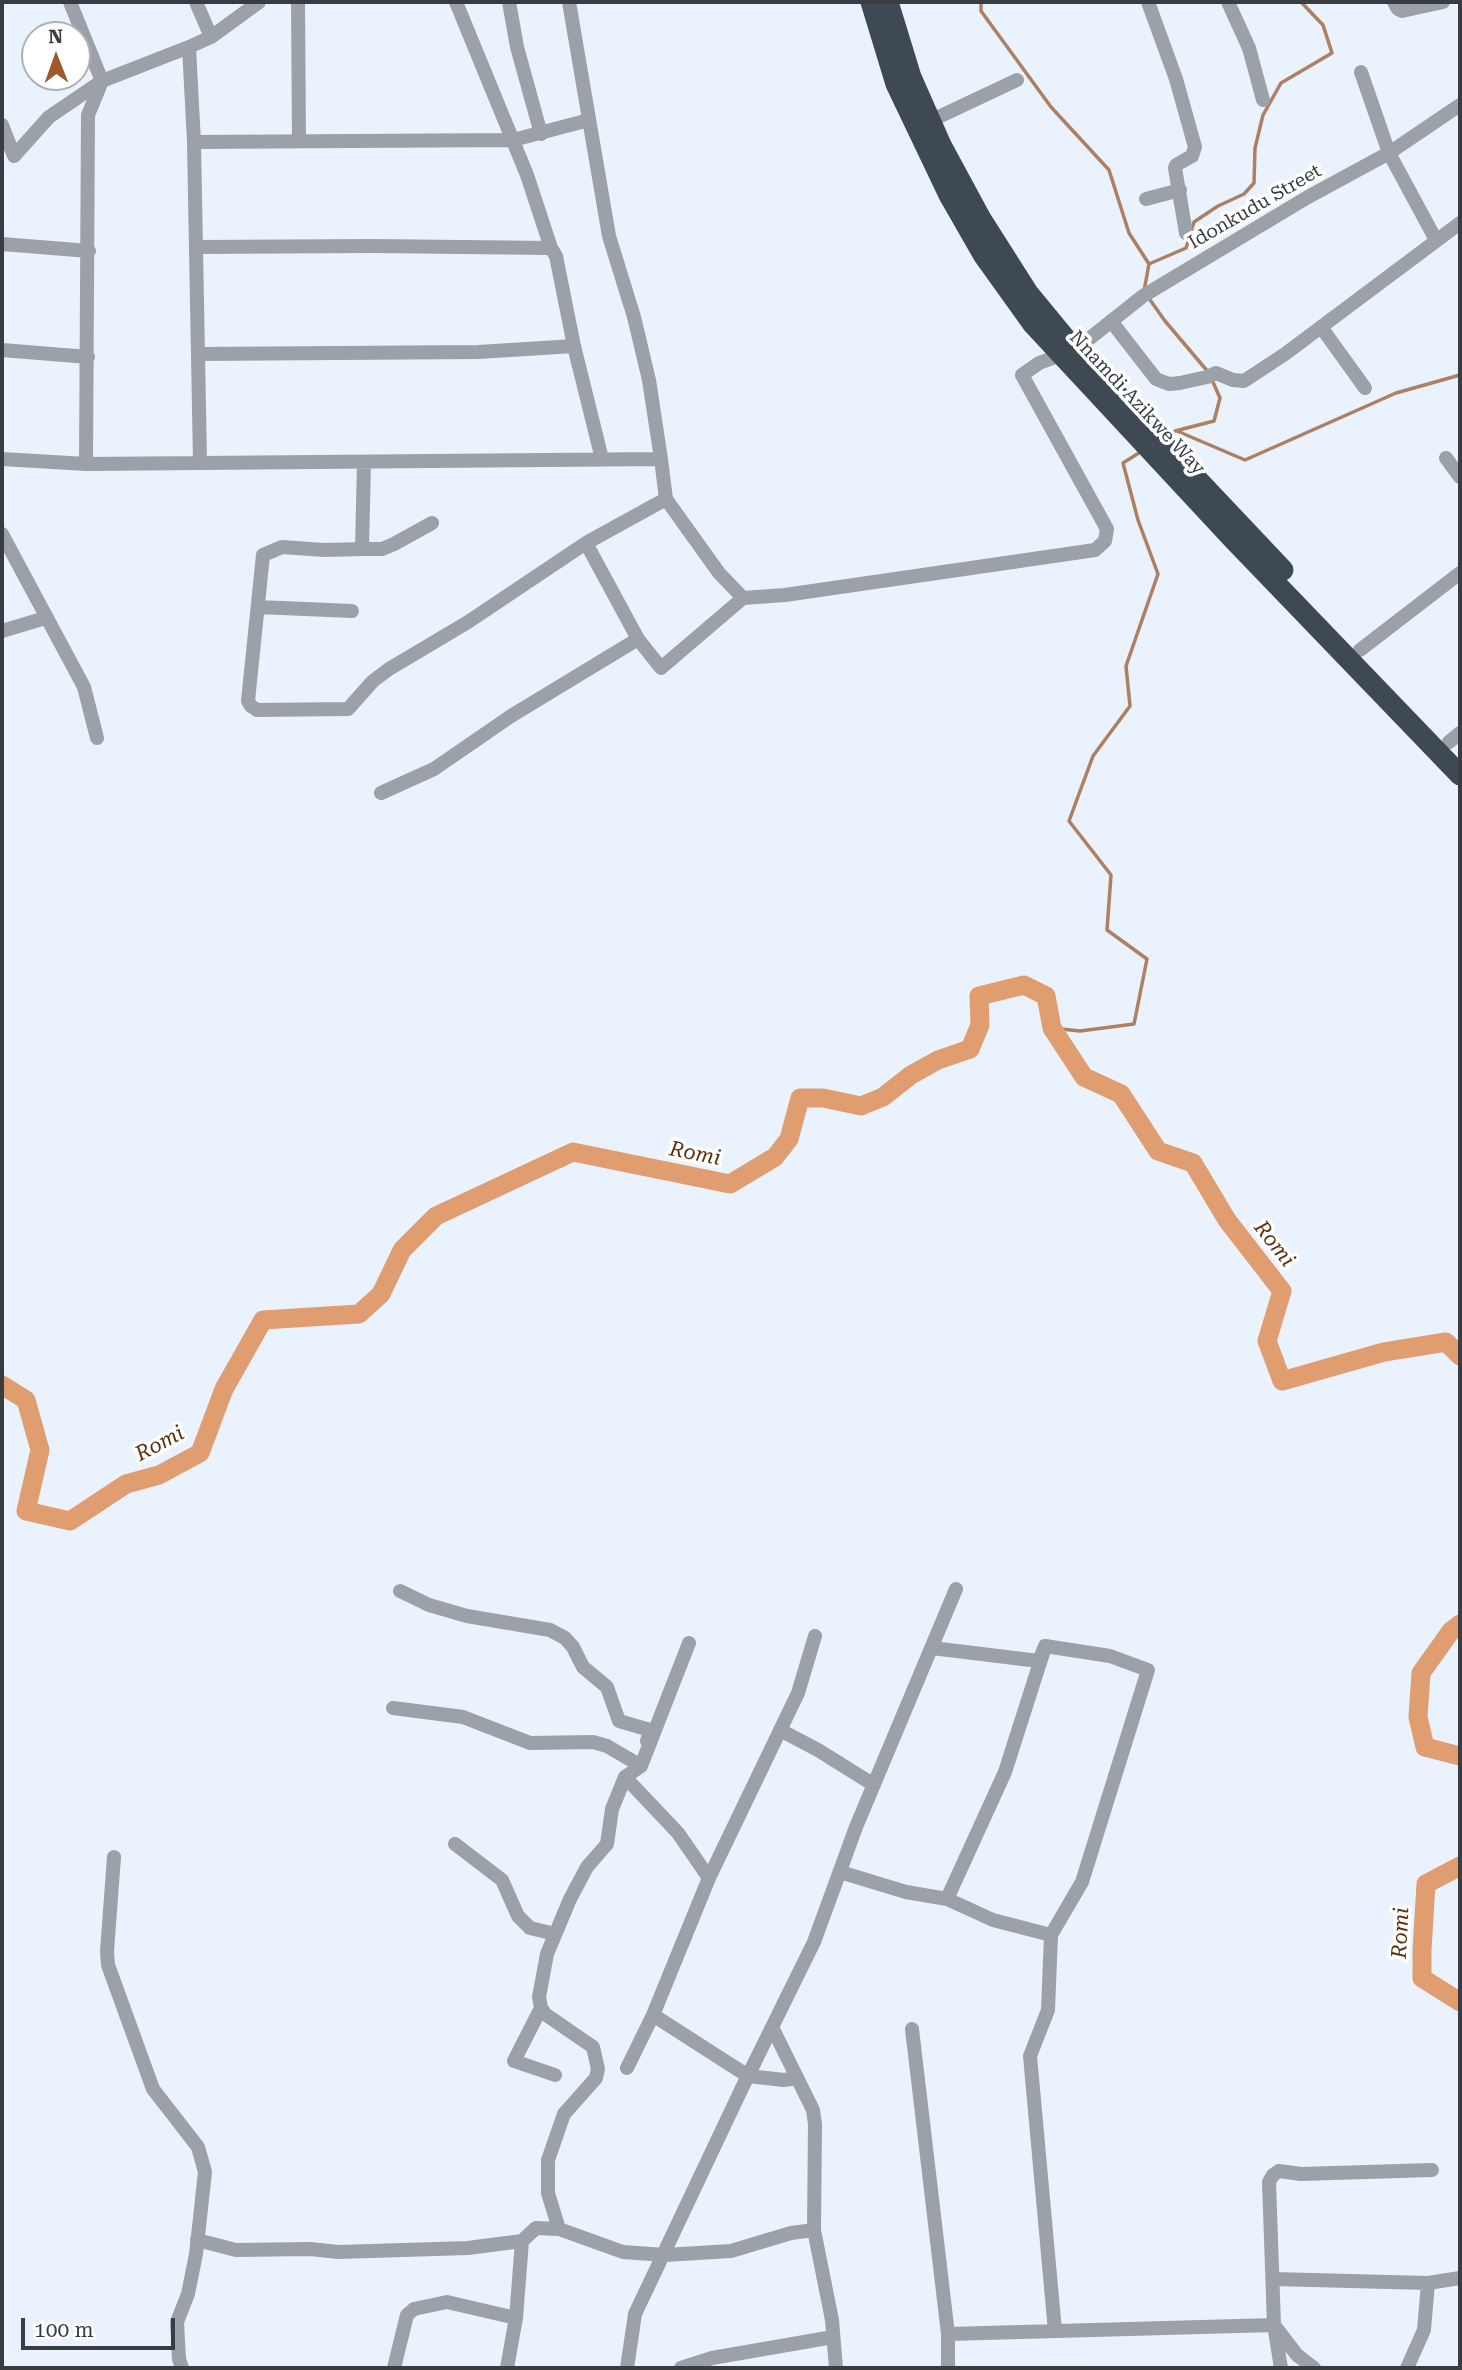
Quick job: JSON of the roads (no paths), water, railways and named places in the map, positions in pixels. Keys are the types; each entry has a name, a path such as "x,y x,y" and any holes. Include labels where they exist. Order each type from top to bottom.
{"highway":[{"name":"Nnamdi Azikwe Way","path":"871,2 896,84 949,195 984,256 1032,323 1068,353 1360,650 1456,743"},
{"name":"Nnamdi Azikwe Way","path":"888,2 907,65 930,121 959,180 1003,255 1068,353 1232,538 1460,775"}],"street":[{"path":"70,2 102,81 88,115 86,464"},
{"path":"196,2 211,37"},
{"path":"8,160 49,117 102,81 211,37 260,2"},
{"path":"298,2 299,141"},
{"path":"456,2 513,139 556,256 574,346 602,459"},
{"path":"509,2 517,47 541,134"},
{"path":"569,2 609,236 634,317 649,380 666,499 719,573 743,598 661,668 638,639 586,543"},
{"path":"1149,2 1176,79 1195,147 1192,156 1176,165 1186,233"},
{"path":"1228,2 1249,48 1264,100"},
{"path":"1394,2 1398,9 1402,10 1443,2"},
{"path":"188,47 194,142 200,462"},
{"path":"1361,72 1389,153 1436,240"},
{"path":"930,121 1017,80"},
{"name":"Idonkudu Street","path":"743,598 785,595 1095,550 1105,541 1107,529 1022,375 1039,363 1068,353 1147,293 1307,197 1389,153 1460,105"},
{"path":"194,142 513,139 589,120"},
{"path":"2,125 8,160"},
{"path":"1146,199 1180,190"},
{"path":"1111,321 1156,379 1169,384 1219,373 1233,380 1244,381 1460,223"},
{"path":"2,244 89,251"},
{"path":"196,247 551,248"},
{"path":"1321,327 1365,388"},
{"path":"198,354 478,352 574,346"},
{"path":"2,350 88,357"},
{"path":"1446,458 1460,477"},
{"path":"2,459 86,464 661,459"},
{"path":"362,549 365,462"},
{"path":"432,523 382,549 324,550 282,547 263,555 248,701 251,706 257,710 348,709 373,681 389,669 468,621 586,543 666,499"},
{"path":"2,534 84,687 97,738"},
{"path":"1360,650 1460,573"},
{"path":"258,607 352,611"},
{"path":"2,631 42,619 44,614"},
{"path":"381,793 434,769 511,716 638,639"},
{"path":"627,2368 635,2314 814,1942 874,1785 956,1589"},
{"path":"400,1591 429,1605 467,1616 550,1630 565,1638 583,1667 607,1687 619,1721 650,1730 641,1766"},
{"path":"627,2068 653,2015 709,1878 798,1693 816,1636"},
{"path":"559,2229 548,2193 548,2160 564,2114 596,2078 598,2069 593,2047 545,2014 541,2008 539,1997 547,1954 587,1867 607,1844 612,1809 625,1777 641,1766 689,1643"},
{"path":"932,1648 1039,1661 1045,1646"},
{"path":"947,1899 1005,1772 1045,1646"},
{"path":"1045,1646 1110,1656 1148,1670 1082,1882 1051,1935 1048,2010 1030,2056 1055,2331"},
{"path":"393,1708 463,1717 530,1742 593,1742 607,1746 641,1766"},
{"path":"780,1730 874,1785"},
{"path":"625,1777 678,1833 709,1878"},
{"path":"455,1844 502,1880 518,1916 530,1928 555,1934"},
{"path":"114,1857 108,1965 153,2089 198,2147 205,2172 188,2294 177,2322 182,2368"},
{"path":"840,1872 906,1892 947,1899 993,1920 1051,1935"},
{"path":"541,2008 514,2062 555,2075"},
{"path":"653,2015 748,2076 783,2080 797,2078"},
{"path":"772,2027 813,2110 814,2230 836,2368"},
{"path":"912,2029 948,2334 948,2368"},
{"path":"1281,2368 1274,2325 1269,2182 1273,2175 1279,2172 1301,2174 1432,2170"},
{"path":"197,2240 250,2251 310,2249 338,2252 468,2248 522,2241 553,2210"},
{"path":"536,2228 559,2229 623,2252 665,2255 731,2250 799,2231 814,2230"},
{"path":"507,2368 516,2318 522,2241"},
{"path":"1273,2278 1428,2283 1460,2278"},
{"path":"1406,2368 1424,2330 1428,2283"},
{"path":"394,2368 407,2315 414,2309 447,2302 516,2318"},
{"path":"948,2334 1274,2325"},
{"path":"1274,2325 1297,2356 1314,2368"},
{"path":"681,2368 712,2358 833,2337"}],"waterway":[{"path":"981,2 981,11 1051,107 1109,170 1129,233 1149,264"},
{"path":"1144,291 1149,264 1186,248 1194,222 1218,206 1244,194 1254,183 1255,148 1263,115 1281,83 1332,53 1323,25 1301,2"},
{"path":"1148,297 1209,373"},
{"path":"1177,431 1245,460 1396,393 1460,375"},
{"path":"1166,436 1214,421 1220,398 1212,380"},
{"path":"1052,1028 1080,1031 1134,1024 1147,959 1107,930 1111,875 1069,821 1093,756 1130,706 1126,666 1158,574 1138,520 1123,463 1142,451"},
{"name":"Romi","path":"2,1385 26,1400 40,1450 26,1511 70,1521 126,1484 159,1475 200,1453 224,1389 263,1320 359,1314 381,1294 402,1250 436,1216 573,1152 730,1184 775,1157 789,1139 800,1098 823,1098 861,1106 883,1097 911,1075 938,1060 970,1049 980,1025 979,996 1024,985 1046,996 1052,1028 1084,1077 1121,1094 1158,1151 1193,1163 1227,1220 1282,1291 1267,1341 1282,1381 1384,1352 1446,1342 1460,1356"},
{"name":"Romi","path":"1460,1624 1451,1631 1421,1673 1418,1717 1425,1747 1460,1756"},
{"name":"Romi","path":"1460,1866 1426,1884 1422,1950 1422,1978 1460,2002"}]}
